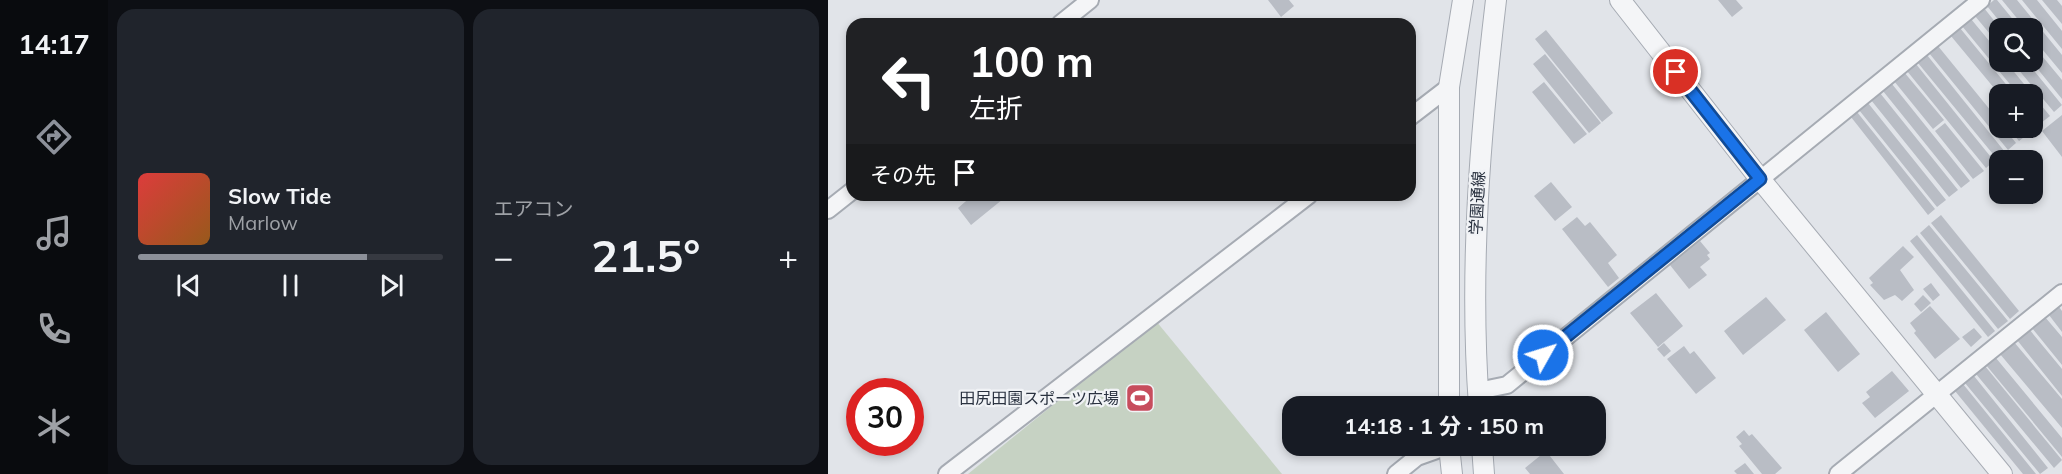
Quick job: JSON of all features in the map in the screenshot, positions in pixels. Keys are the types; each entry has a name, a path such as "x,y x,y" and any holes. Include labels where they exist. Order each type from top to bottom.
{"street":[{"path":"1068,18 1090,0"},
{"name":"学園通線","path":"1449,396 1449,87 1463,0"},
{"name":"学園通線","path":"1478,396 1474,287 1478,174 1496,0"},
{"path":"1620,0 1760,179 2002,474"},
{"path":"1484,396 1507,385 1981,0"},
{"path":"1416,112 1449,87"},
{"path":"828,210 846,196"},
{"path":"947,474 1301,201"},
{"path":"1838,474 2062,293"},
{"path":"1396,474 1421,456"},
{"path":"1450,456 1452,474"},
{"path":"1483,456 1484,474"}],"green space":[{"name":"田尻田園スポーツ広場","path":"1156,321 1282,474 968,474"}],"building":[{"path":"1268,0 1289,0 1294,6 1281,17"},
{"path":"1718,0 1736,0 1743,8 1732,17"},
{"path":"1997,0 2012,18 1997,18 1987,6"},
{"path":"2002,0 2017,0 2032,18 2017,18"},
{"path":"2022,0 2037,0 2062,31 2062,49 2043,26 2043,18 2037,18"},
{"path":"2042,0 2057,0 2062,6 2062,24"},
{"path":"1984,8 1992,18 1989,18 1989,33 1975,16"},
{"path":"1971,19 1989,41 1989,59 1962,26"},
{"path":"1960,28 1989,63 1989,72 1996,72 2006,84 1991,84 1951,36"},
{"path":"1546,30 1613,113 1602,122 1535,39"},
{"path":"2043,32 2062,55 2062,73 2043,50"},
{"path":"1938,46 1989,109 1989,127 1929,53"},
{"path":"1545,54 1601,123 1589,133 1533,64"},
{"path":"1927,55 1989,132 1989,138 1994,138 2003,150 1990,150 1918,63"},
{"path":"2043,57 2062,80 2062,99 2040,72 2043,72"},
{"path":"1916,64 1989,155 1989,165 1986,168 1907,71"},
{"path":"1904,72 1944,120 1933,129 1894,81"},
{"path":"2000,72 2014,72 2024,84 2010,84"},
{"path":"2020,72 2035,72 2062,105 2054,112 2043,99 2043,84 2030,84"},
{"path":"1544,82 1587,134 1574,144 1532,92"},
{"path":"1892,84 1970,181 1961,188 1883,91"},
{"path":"1880,93 1958,190 1949,197 1871,100"},
{"path":"1868,103 1946,200 1937,207 1859,110"},
{"path":"2043,107 2050,116 2043,121"},
{"path":"1857,112 1935,209 1928,215 1851,117"},
{"path":"2062,115 2062,157 2043,132"},
{"path":"1945,123 1984,171 1973,179 1935,131"},
{"path":"1998,138 2012,138 2016,143 2008,150"},
{"path":"1551,182 1572,207 1555,221 1534,196"},
{"path":"966,201 1001,201 971,225 958,208"},
{"path":"1941,215 2019,311 2010,319 1931,223"},
{"path":"1577,217 1585,226 1590,222 1617,255 1608,263 1619,278 1608,287 1562,229"},
{"path":"1929,225 2008,321 1998,329 1920,233"},
{"path":"1917,235 1995,331 1988,337 1910,241"},
{"path":"1700,241 1710,253 1707,255 1710,259 1700,267 1707,275 1689,289 1670,265"},
{"path":"1903,246 1914,257 1900,270 1914,290 1902,301 1895,295 1884,300 1870,285 1873,283 1869,278"},
{"path":"1931,283 1940,295 1933,301 1923,289"},
{"path":"1656,293 1683,326 1658,347 1630,313"},
{"path":"1923,295 1931,303 1921,312 1914,304"},
{"path":"1766,297 1786,320 1743,355 1724,331"},
{"path":"1930,306 1960,339 1935,359 1914,333 1916,331 1910,323"},
{"path":"2059,307 2062,311 2062,332 2049,315"},
{"path":"1826,312 1860,354 1838,372 1804,330"},
{"path":"2045,317 2062,337 2062,365 2032,328"},
{"path":"1974,328 1982,337 1971,347 1962,337"},
{"path":"2029,329 2062,369 2062,396 2017,340"},
{"path":"2014,342 2062,399 2062,428 2000,354"},
{"path":"1664,343 1671,351 1664,357 1657,349"},
{"path":"1684,346 1690,354 1694,351 1716,378 1696,394 1667,359"},
{"path":"1996,358 2062,438 2062,457 1986,365"},
{"path":"1985,366 2062,460 2054,468 1976,374"},
{"path":"1892,371 1909,391 1875,418 1862,403 1870,397 1866,392"},
{"path":"1974,376 2048,468 2040,474 1965,383"},
{"path":"1963,384 2036,474 2023,474 1955,391"},
{"path":"1744,430 1749,436 1752,434 1782,468 1775,474 1762,474 1739,446 1742,444 1736,437"},
{"path":"1540,456 1550,456 1564,474 1530,474 1525,468"},
{"path":"1745,463 1754,474 1737,474 1734,471"}],"place":[{"name":"田尻田園スポーツ広場","path":"1140,398"}],"route":[{"path":"1543,355 1760,179 1676,72"}]}
